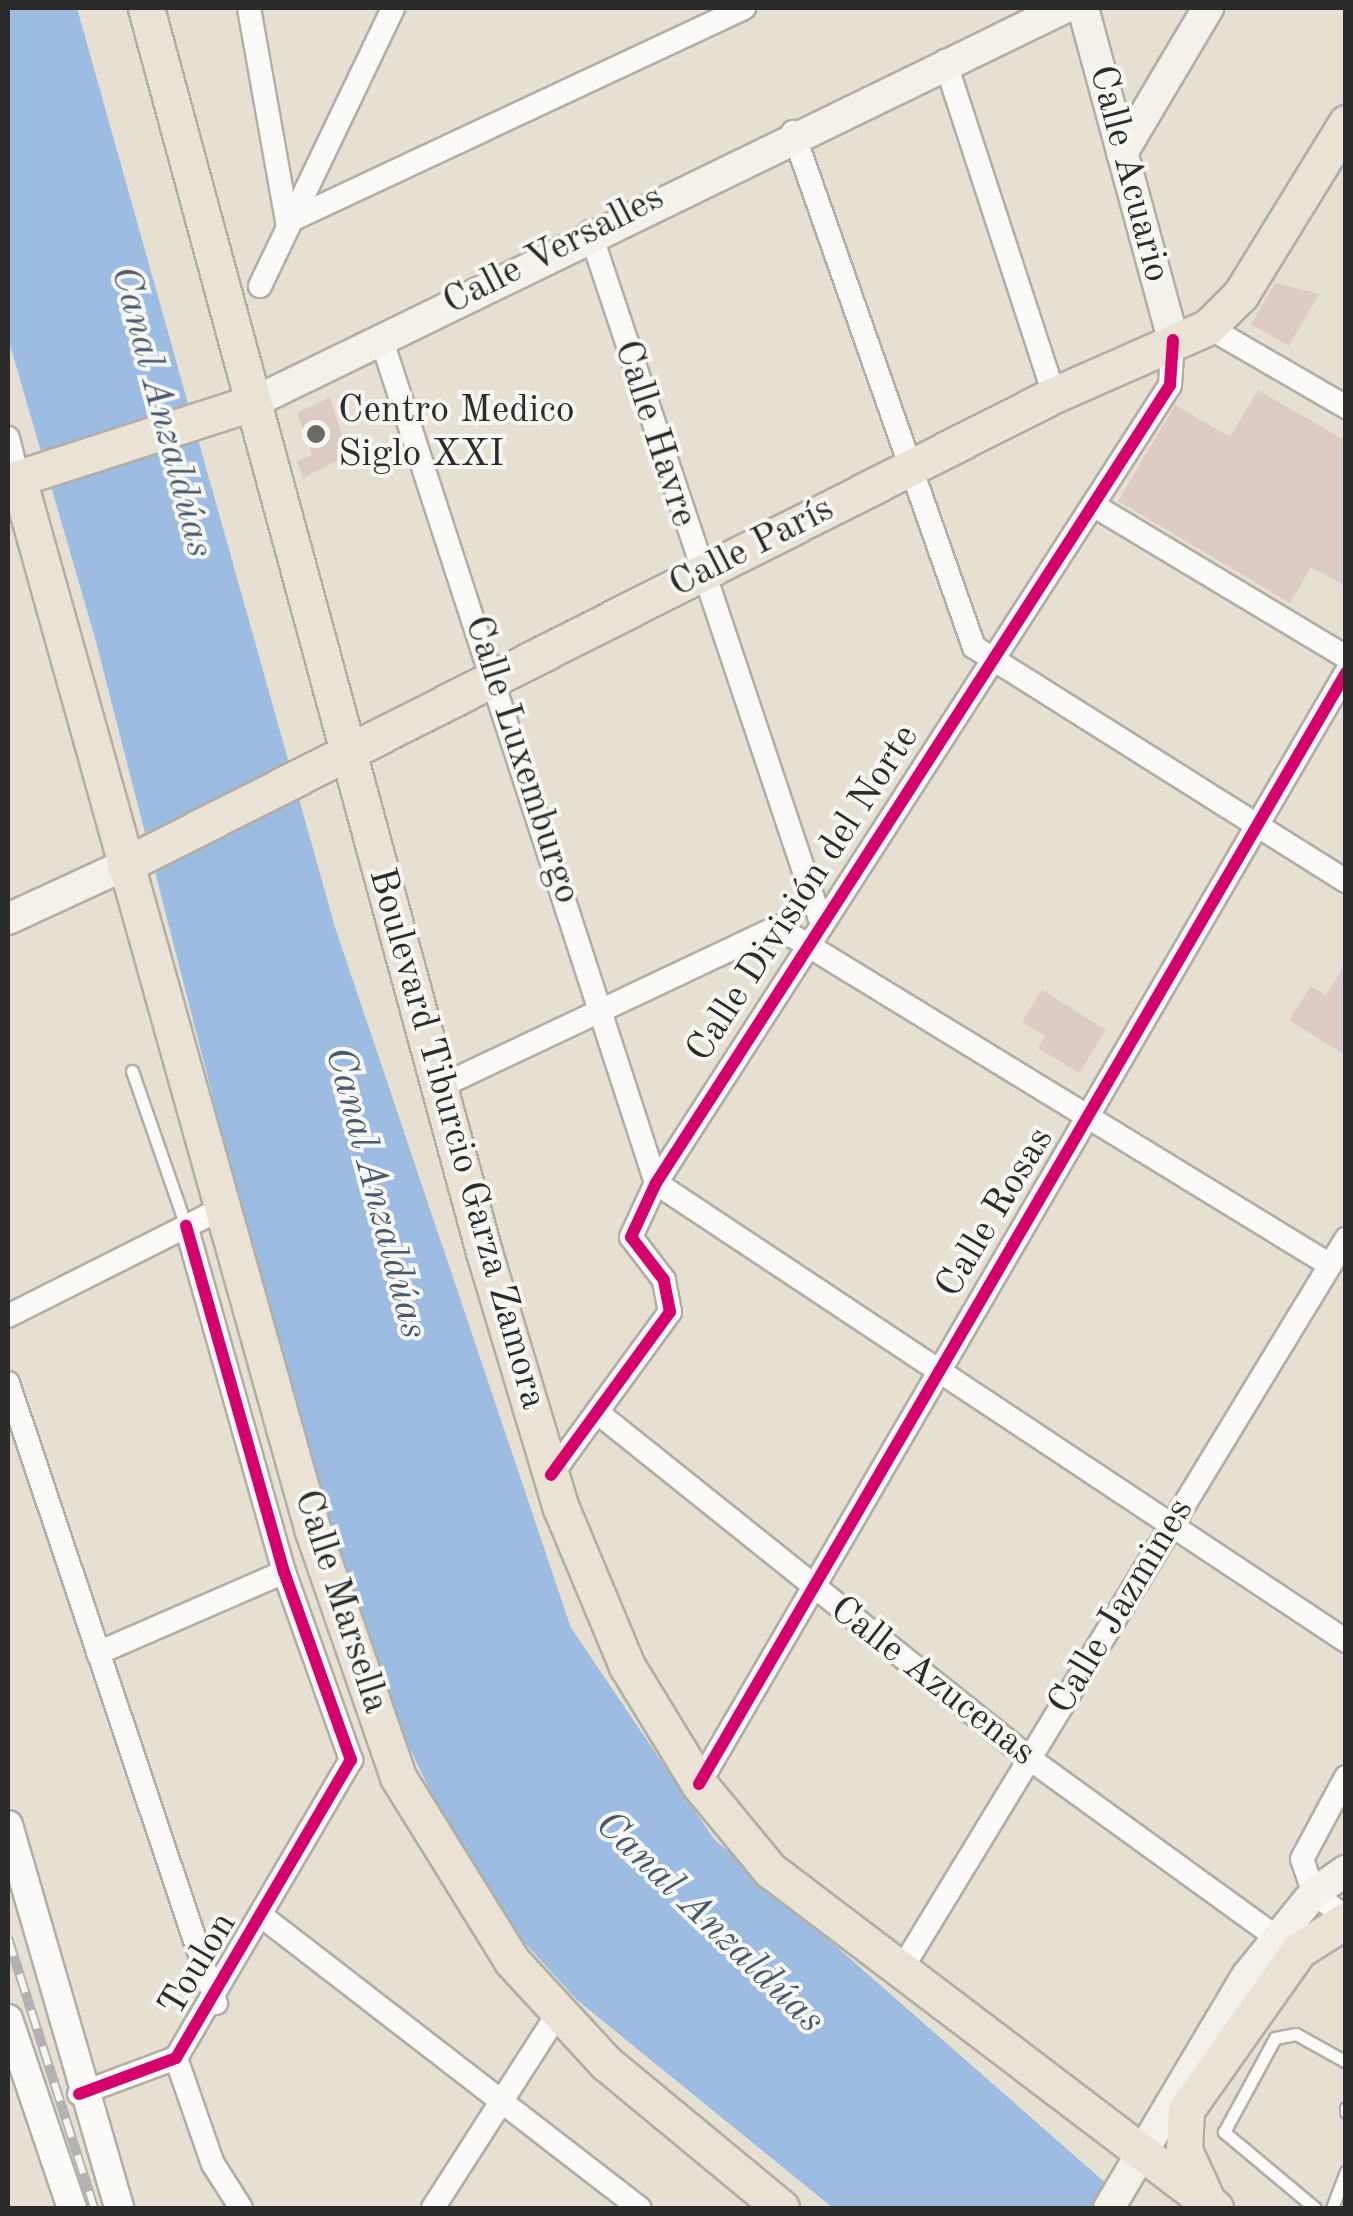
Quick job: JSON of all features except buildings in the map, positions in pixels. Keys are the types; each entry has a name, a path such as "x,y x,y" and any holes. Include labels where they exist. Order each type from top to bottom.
{"main road":[{"name":"Boulevard Tiburcio Garza Zamora","path":"127,8 236,410 551,1475 627,1666 699,1784 770,1870 898,1975 1124,2182 1212,2206"},
{"path":"146,8 236,410"},
{"name":"Calle Versalles","path":"27,475 236,410 794,132 1064,8"},
{"name":"Calle Acuario","path":"1083,8 1173,340"},
{"path":"1122,153 1208,8"},
{"path":"1208,327 1240,294 1346,123"},
{"name":"Calle París","path":"136,859 340,754 497,681 1054,395 1208,327"},
{"name":"Calle Marsella","path":"27,475 136,859 223,1208 313,1532 398,1777 460,1884 558,2014 642,2096 781,2208"},
{"path":"8,919 136,859"},
{"path":"1124,2182 1277,1938 1314,1893 1346,1871"},
{"path":"1212,2206 1184,2150 1186,2110 1300,1950 1346,1919"}],"street":[{"path":"249,8 287,222"},
{"path":"260,286 287,222 393,8"},
{"path":"287,222 744,8"},
{"path":"945,60 1054,395"},
{"path":"794,132 974,647 990,661 1258,830 1346,881"},
{"name":"Calle Havre","path":"590,232 699,575 820,919"},
{"path":"1208,327 1346,407"},
{"name":"Calle Luxemburgo","path":"382,338 497,681 656,1184"},
{"name":"Calle División del Norte","path":"551,1475 670,1312 664,1280 631,1237 656,1184 805,942 1170,386 1173,340"},
{"path":"8,440 27,475"},
{"path":"1093,505 1346,657"},
{"name":"Calle Rosas","path":"699,1784 937,1370 1258,830 1263,804 1346,674"},
{"path":"436,1088 757,932 778,926 1330,1266"},
{"path":"656,1184 1346,1641"},
{"path":"8,1316 223,1208"},
{"path":"98,1652 284,1572 186,1226"},
{"name":"Calle Jazmines","path":"898,1975 1346,1239"},
{"path":"8,1383 216,2002"},
{"name":"Calle Azucenas","path":"598,1413 1030,1759 1277,1938"},
{"name":"Toulon","path":"80,2094 176,2058 216,2002 351,1760 284,1572"},
{"path":"1346,1777 1302,1859 1314,1893 1346,1919"},
{"path":"8,1825 80,2094 119,2208"},
{"path":"262,1917 640,2208"},
{"path":"433,2208 558,2014"},
{"path":"8,2019 72,2208"},
{"path":"176,2058 213,2164 241,2208"}],"lane":[{"path":"132,1071 186,1226"},
{"path":"1315,2208 1224,2132 1275,2038 1296,2034 1346,2062"},
{"path":"1332,2208 1346,2172"}],"water":[{"name":"Canal Anzaldúas","path":"8,8 77,8 335,927 571,1628 714,1839 1134,2208 833,2208 577,2000 481,1895 376,1679 321,1519 95,638 8,338"}],"railway":[{"path":"8,1938 94,2208"}],"cycle path":[{"path":"551,1475 670,1312 664,1280 631,1237 656,1183 1170,385 1173,340"},
{"path":"699,1784 1346,673"},
{"path":"79,2094 176,2058 351,1760 284,1572 186,1226"}],"place":[{"name":"Centro Medico Siglo XXI","path":"316,434"}]}
